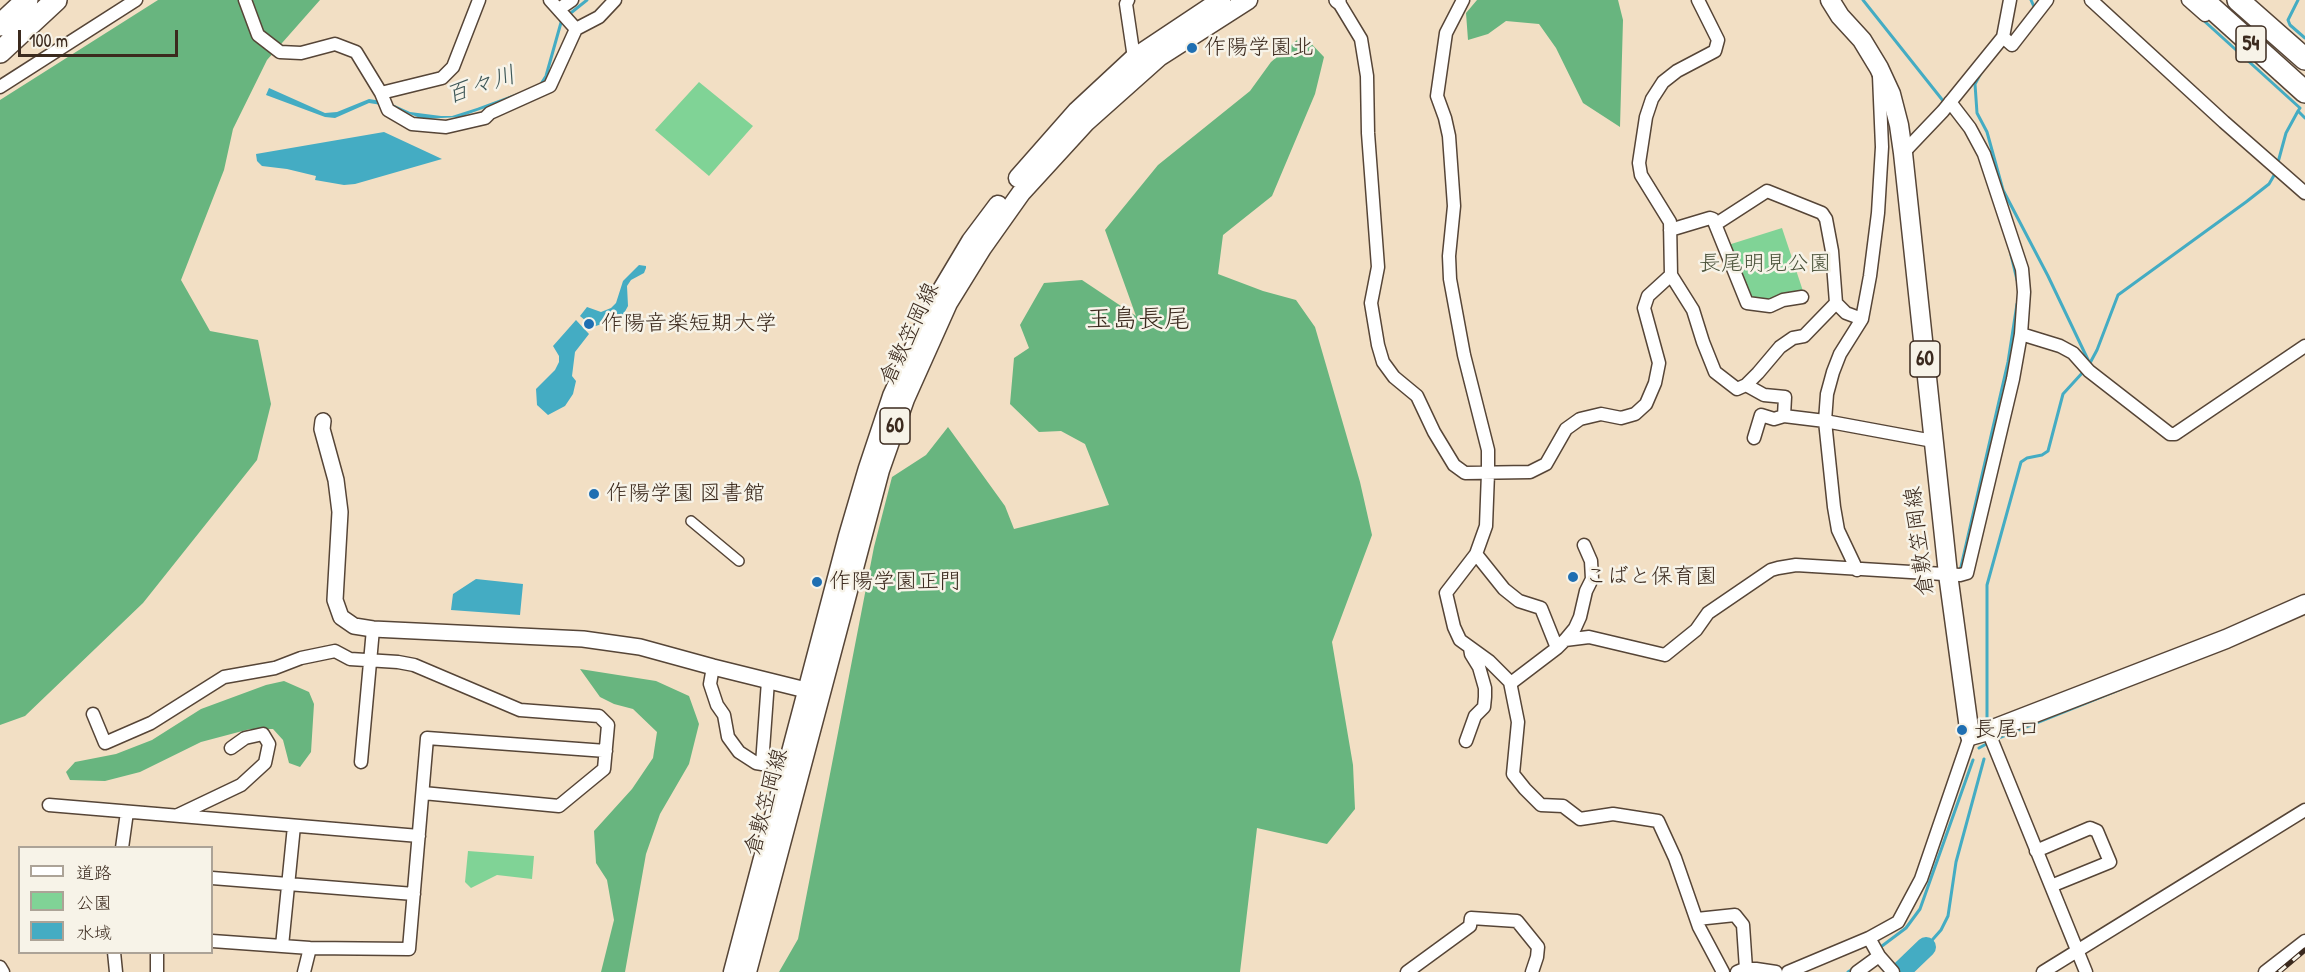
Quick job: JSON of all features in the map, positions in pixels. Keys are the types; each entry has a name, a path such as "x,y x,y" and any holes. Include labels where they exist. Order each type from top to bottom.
{"highway":[{"path":"0,26 27,0"},
{"path":"0,52 56,0"},
{"name":"54","path":"2200,0 2304,90"},
{"path":"2220,0 2304,90"},
{"name":"54","path":"2238,0 2305,59"}],"main road":[{"name":"倉敷笠岡線","path":"747,972 868,468 892,396 937,298 971,241 1011,186 1077,111 1134,58 1221,0"},
{"name":"倉敷笠岡線","path":"733,972 880,470 905,399 948,303 982,248 1021,193 1086,122 1159,57 1248,0"},
{"name":"倉敷笠岡線","path":"1830,0 1840,16 1862,40 1879,68 1891,94 1904,153 1933,441 1955,574 1970,736"},
{"path":"2200,0 2219,28 2304,90"},
{"path":"2253,0 2305,48"},
{"path":"1970,736 1990,737 2305,604"}],"street":[{"path":"0,87 136,0"},
{"path":"245,0 258,35 280,52 301,53 335,44 356,52 388,110 412,124 446,127 485,118 490,113 550,86 563,14 572,0"},
{"path":"381,95 442,78 453,67 480,0"},
{"path":"563,14 599,17 615,0"},
{"path":"1128,0 1126,4 1134,58"},
{"path":"1463,0 1446,33 1437,96 1449,136 1454,206 1449,256 1450,279 1464,355 1488,450 1488,473 1486,526 1476,554 1446,593 1454,627 1460,640 1489,661 1510,683 1518,722 1513,774 1541,805 1563,806 1580,819 1613,814 1658,820 1675,858 1697,919 1723,972"},
{"path":"1698,0 1718,40 1715,51 1677,71 1663,82 1652,99 1646,117 1639,163 1641,175 1670,222 1671,276 1693,310 1702,342 1715,372 1737,389 1746,385 1780,347 1793,338 1804,336 1836,303"},
{"path":"1904,153 2006,40 2010,0"},
{"path":"2006,40 2012,45 2047,0"},
{"path":"2091,0 2305,193"},
{"path":"2188,0 2219,28"},
{"path":"1337,1 1361,39 1367,76 1368,133 1378,267 1371,303 1378,345 1383,362 1394,377 1417,396 1434,432 1454,465 1465,473 1530,472 1546,464 1566,429 1580,419 1601,414 1621,418 1635,414 1646,404 1659,363 1644,308 1648,296 1671,276"},
{"path":"1857,570 1838,530 1834,507 1826,421 1827,394 1840,354 1862,320 1870,276 1878,213 1882,147 1879,68"},
{"path":"1561,644 1589,637 1665,655 1696,630 1708,613 1771,570 1796,565 1857,570 1967,573 2013,379 2016,336 2024,292 2022,268 2006,235 1984,154 1970,128 1947,106"},
{"path":"1716,224 1767,191 1822,213 1826,219 1832,251 1836,303 1846,313 1862,320"},
{"path":"1670,230 1710,218 1716,224 1747,303 1770,306 1783,300 1802,297"},
{"path":"2016,336 2060,346 2073,353 2087,368 2170,434 2175,434 2305,346"},
{"path":"1746,385 1764,395 1785,397 1784,416"},
{"path":"1754,438 1761,415 1774,419 1784,416 1826,421 1933,441"},
{"path":"322,421 322,429 336,480 340,512 335,600 337,609 347,622 354,626 373,629 583,639 640,646 814,692"},
{"path":"691,521 739,561"},
{"path":"1510,683 1561,644 1575,628 1592,579 1591,561 1584,545"},
{"path":"1476,554 1504,589 1519,601 1541,608 1561,644"},
{"path":"361,762 373,629"},
{"path":"1466,741 1476,716 1484,707 1485,697 1485,688 1479,668 1470,648"},
{"path":"93,714 105,743 151,723 224,677 274,668 301,658 335,651 350,659 414,666 520,710 599,716 609,725 604,769 559,806 423,793"},
{"path":"713,667 710,684 717,705 724,715 728,737 739,752 756,763 762,764 768,681"},
{"path":"177,816 241,785 265,763 269,744 263,734 245,738 231,748"},
{"path":"1857,972 1898,922 1921,879 1970,736"},
{"path":"1990,737 2086,972"},
{"path":"213,940 310,948 409,949 428,738 606,751"},
{"path":"50,805 419,836"},
{"path":"2043,972 2077,948 2305,810"},
{"path":"122,846 126,812"},
{"path":"282,946 294,825"},
{"path":"2036,851 2090,828 2097,831 2110,862 2051,886"},
{"path":"213,878 414,894"},
{"path":"1697,919 1735,915 1743,925 1742,970 1776,972"},
{"path":"1407,972 1470,926 1471,918 1517,921 1538,947 1538,957 1532,972"},
{"path":"2265,972 2305,940"},
{"path":"304,972 310,948"},
{"path":"1788,972 1876,950"},
{"path":"1876,950 1893,972"},
{"path":"114,954 116,972"},
{"path":"157,954 157,972"},
{"path":"0,967 3,972"}],"green space":[{"path":"158,0 320,0 267,60 233,129 224,170 181,280 210,331 258,340 271,404 257,460 143,603 25,716 0,725 0,100"},
{"path":"1477,0 1618,0 1623,20 1620,127 1583,103 1556,48 1539,24 1506,21 1488,34 1468,40 1466,13"},
{"path":"1303,35 1324,57 1315,94 1272,196 1223,235 1218,274 1263,291 1296,300 1315,327 1360,482 1372,535 1332,642 1353,765 1355,809 1327,844 1257,828 1240,972 779,972 798,939 874,547 892,477 926,455 948,427 1005,506 1014,529 1109,505 1085,444 1061,431 1039,432 1010,404 1014,358 1029,348 1020,325 1044,283 1082,280 1136,316 1105,230 1158,165 1250,91 1271,62"},
{"path":"699,82 753,126 709,176 655,130"},
{"name":"長尾明見公園","path":"1782,228 1804,294 1767,302 1750,299 1728,245"},
{"path":"580,669 656,681 689,696 699,724 689,764 660,814 646,854 625,972 601,972 614,920 607,880 596,863 594,831 632,789 653,758 657,732 633,709 600,697"},
{"path":"284,681 309,692 314,704 311,752 300,767 289,763 283,740 273,729 250,729 201,742 140,772 105,781 70,780 66,772 75,762 116,754 152,740 201,709 266,685"},
{"path":"468,851 534,856 532,879 497,875 471,888 465,882"}],"water":[{"path":"269,88 325,113 337,112 369,99 388,102 410,112 441,116 452,116 531,88 533,91 460,117 423,119 388,106 369,103 335,118 325,117 266,95"},
{"path":"384,132 442,159 355,184 344,185 315,180 316,176 287,169 262,166 257,161 256,154"},
{"path":"639,265 646,266 646,268 644,273 631,280 627,286 628,306 622,317 593,327 580,316 587,307 601,312 611,308 616,303 623,281"},
{"path":"576,320 589,334 575,352 572,376 576,381 573,394 565,406 548,415 537,405 536,389 555,370 559,356 553,346"},
{"path":"476,579 523,584 520,615 451,610 453,594"}],"waterway":[{"name":"百々川","path":"567,16 587,0"},
{"path":"1863,0 1944,102"},
{"path":"2031,0 2035,9"},
{"path":"2298,0 2288,20 2290,25 2305,38"},
{"name":"百々川","path":"541,84 546,76 562,19"},
{"path":"2202,19 2300,108 2298,111 2305,118"},
{"path":"1981,73 1975,84 1977,113 1987,132 2003,190 2090,364"},
{"path":"2277,166 2286,133 2298,111"},
{"path":"2090,363 2118,295 2246,202 2269,184 2276,172"},
{"path":"2011,255 2017,280"},
{"path":"1960,571 2008,362 2017,304"},
{"path":"1975,718 1981,721 1987,720 1987,585 2021,462 2048,451 2063,394 2084,371"},
{"path":"1996,739 2121,689"},
{"path":"1979,748 1990,742"},
{"path":"1926,947 1941,930 1948,916 1956,862 1984,759"},
{"path":"1878,949 1906,928 1920,909 1973,760"},
{"path":"1900,972 1926,947"},
{"path":"1848,972 1854,968"}],"railway":[{"path":"2279,972 2305,950"}],"place":[{"name":"作陽学園北","path":"1192,48"},
{"name":"作陽音楽短期大学","path":"589,324"},
{"name":"作陽学園 図書館","path":"594,494"},
{"name":"こばと保育園","path":"1573,577"},
{"name":"作陽学園正門","path":"817,582"},
{"name":"長尾口","path":"1962,730"}],"district":[{"name":"玉島長尾","path":"1138,320"}]}
